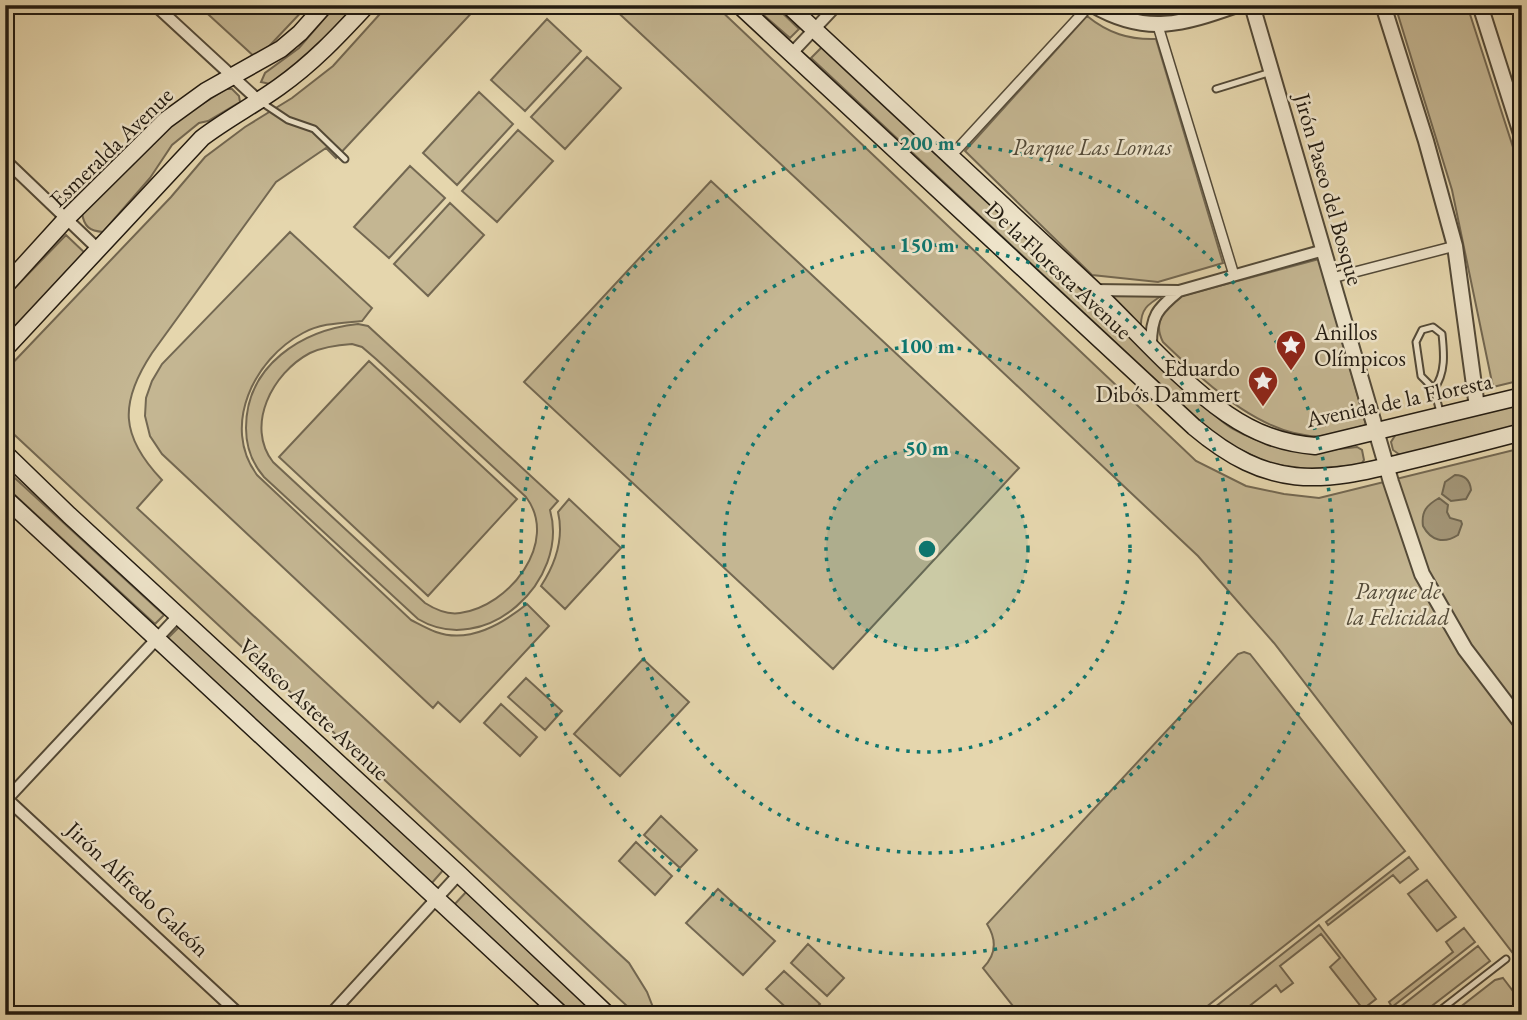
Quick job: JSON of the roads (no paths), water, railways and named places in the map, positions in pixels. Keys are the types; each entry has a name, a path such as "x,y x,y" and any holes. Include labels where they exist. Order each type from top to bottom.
{"main road":[{"name":"Esmeralda Avenue","path":"5,286 66,219 166,120 232,76 281,49 326,5"},
{"path":"5,349 202,138 314,61 367,5"},
{"name":"De la Floresta Avenue","path":"739,5 1194,427 1231,456 1281,474 1322,479 1388,467"},
{"name":"De la Floresta Avenue","path":"788,5 1093,290"},
{"name":"Avenida de la Floresta","path":"1093,290 1188,382 1226,413 1252,429 1287,444 1315,446 1522,396"},
{"path":"1388,467 1522,432"},
{"name":"Velasco Astete Avenue","path":"5,453 69,516 459,874 608,1015"},
{"path":"5,464 69,516"},
{"path":"5,498 562,1015"}],"street":[{"path":"155,5 258,100"},
{"path":"791,54 837,5"},
{"path":"950,158 1092,5 1123,19 1158,26 1193,21 1237,5"},
{"name":"Jirón Paseo del Bosque","path":"1252,5 1407,533 1430,591 1465,649 1522,724"},
{"path":"1383,5 1426,141 1455,246 1478,407"},
{"path":"1480,5 1522,137"},
{"path":"1158,26 1234,275"},
{"path":"5,160 98,249"},
{"path":"1332,278 1455,246"},
{"path":"1093,290 1179,291 1324,250"},
{"path":"1151,345 1151,326 1155,314 1179,291"},
{"path":"6,800 179,615"},
{"name":"Jirón Alfredo Galeón","path":"6,800 240,1015"},
{"path":"330,1015 459,874"}],"lane":[{"path":"1216,89 1271,72"},
{"path":"258,100 288,120 314,129 345,159"},
{"path":"1434,389 1443,373 1444,351 1442,334 1433,327 1422,330 1416,342 1421,376 1434,389 1441,415"},
{"path":"1434,1015 1506,959"}],"place":[{"name":"Anillos Olímpicos","path":"1291,372"},
{"name":"Eduardo Dibós Dammert","path":"1263,408"}],"park label":[{"name":"Parque Las Lomas","path":"1092,147"},
{"name":"Parque de la Felicidad","path":"1398,604"}]}
